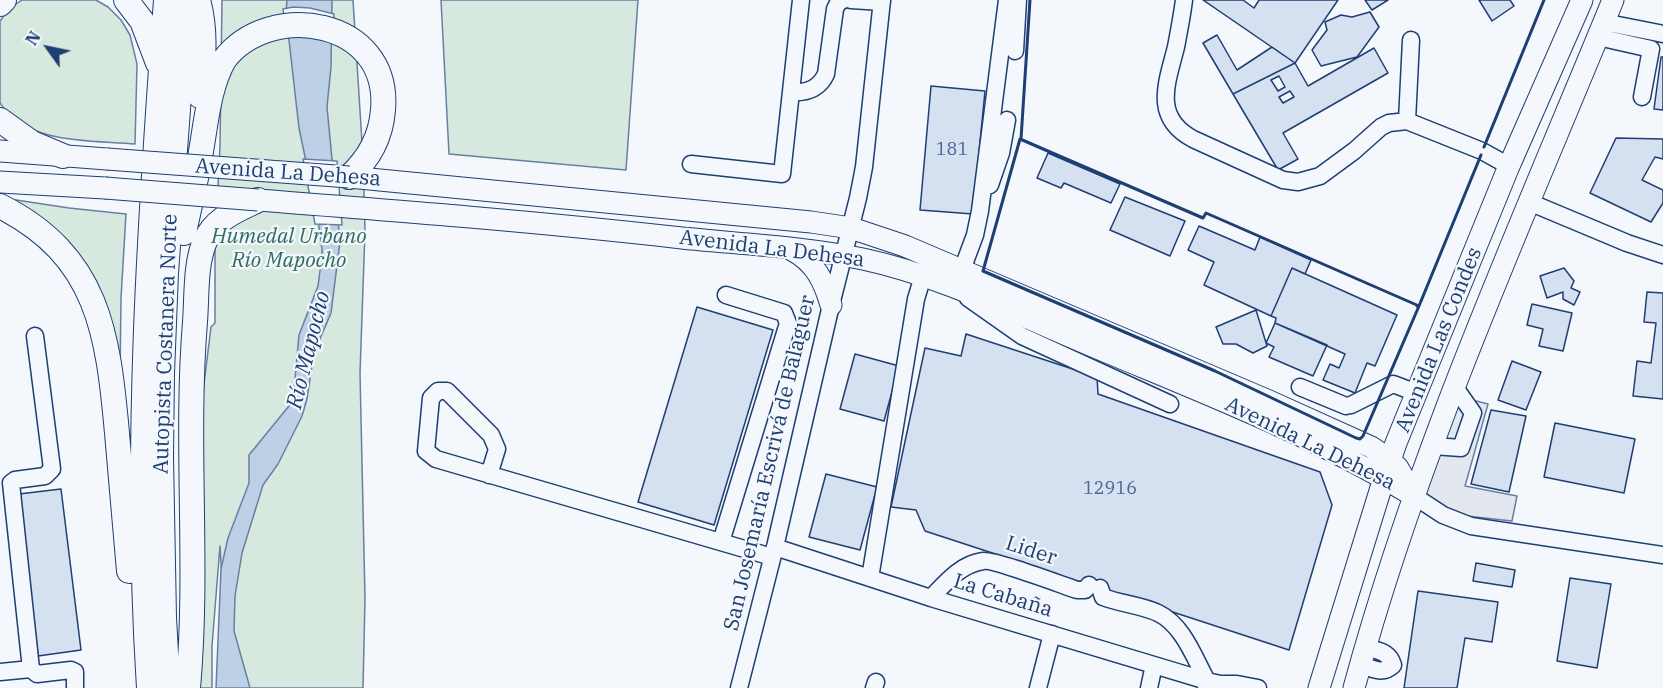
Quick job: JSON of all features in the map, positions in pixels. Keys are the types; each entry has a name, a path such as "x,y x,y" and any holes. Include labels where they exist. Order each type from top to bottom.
{"highway":[{"path":"0,4 4,0"},
{"path":"126,0 137,13 146,30 160,78"},
{"name":"Autopista Costanera Norte","path":"149,688 143,550 143,406 146,310 166,0"},
{"name":"Autopista Costanera Norte","path":"168,688 164,618 162,373 166,273 186,0"},
{"path":"162,373 184,233 211,95 214,57 202,21 198,0"},
{"path":"214,57 261,22 285,14 310,15 335,23 353,35 375,60 382,78 384,95 382,123 370,152 349,177"},
{"path":"0,120 32,143 63,156"},
{"path":"188,688 194,572 191,418 193,345 200,261 206,240 216,224 258,200"},
{"path":"0,206 33,227 63,255 85,285 99,316 111,370 132,595 144,688"}],"main road":[{"name":"Avenida Las Condes","path":"1319,688 1387,469 1509,166 1582,0"},
{"name":"Avenida Las Condes","path":"1354,688 1414,496 1454,386 1613,0"},
{"name":"Avenida La Dehesa","path":"0,151 388,180 811,222 851,228 905,246 957,278 1269,401 1371,447 1387,469 1404,477 1414,496"},
{"name":"Avenida La Dehesa","path":"0,182 105,188 521,221 844,255 923,276 957,278"},
{"path":"792,250 808,260 819,274 831,305"},
{"path":"1407,417 1412,432 1423,442 1432,446"}],"street":[{"path":"691,165 782,174 801,0"},
{"path":"791,92 808,92 823,80 826,74 835,9 843,0"},
{"path":"851,0 882,1"},
{"path":"1007,0 980,211 975,235 957,278 1022,336 1170,404"},
{"path":"1015,51 1018,0"},
{"path":"1185,0 1168,78 1166,104 1167,113 1173,124 1193,139 1283,180 1298,182 1320,176 1354,152 1381,127 1389,123 1407,121 1482,151 1509,166"},
{"name":"San Josemaría Escrivá de Balaguer","path":"739,688 774,552 864,167 882,1"},
{"path":"1600,30 1663,34"},
{"path":"1600,30 1651,49 1642,97"},
{"path":"1407,121 1411,40"},
{"path":"980,211 996,168 1007,120"},
{"path":"1529,202 1610,237 1663,255"},
{"path":"870,578 916,299 923,276"},
{"path":"721,542 788,323 784,313 726,295"},
{"path":"35,336 52,469 45,476 15,480 11,483 8,543 31,669 37,674 71,670 75,672 75,688"},
{"path":"1300,387 1346,406 1393,384 1417,393"},
{"name":"La Cabaña","path":"489,475 497,449 491,435 447,391 438,391 431,398 426,451 436,459 489,475 721,542 774,552 870,578 1154,664 1214,685 1237,684 1258,688"},
{"path":"1414,496 1443,515 1471,526 1663,555"},
{"name":"Lider","path":"931,598 952,575 968,565 986,560 1077,590 1085,591 1095,586 1103,597 1157,612 1173,622 1214,685"},
{"path":"1038,688 1052,634"},
{"path":"1363,656 1381,671 1399,666"},
{"path":"1149,688 1154,664"},
{"path":"0,672 31,669"}],"green space":[{"path":"22,0 96,0 108,7 121,20 130,35 137,64 135,144 61,138 43,133 26,127 12,117 0,103 0,21 10,8"},
{"name":"Humedal Urbano Río Mapocho","path":"222,0 353,0 365,231 360,373 365,598 363,688 220,688 222,581 220,546 212,646 212,688 197,688 201,408 211,327 215,323"},
{"path":"441,0 638,0 626,170 449,154"},
{"path":"3,198 126,214 121,298 120,377 99,313"}],"shaded area":[{"path":"1460,397 1488,404 1465,486 1517,496 1512,521 1449,514 1425,493"}],"water":[{"name":"Río Mapocho","path":"287,0 332,0 331,67 327,107 340,242 331,313 314,353 302,416 278,464 263,485 242,553 235,596 234,631 250,688 216,688 221,569 228,538 249,483 249,455 293,401 299,335 318,286 321,263 322,250 318,219 299,128 286,14"}],"pier":[{"path":"310,8 334,14 334,36 286,30 283,9"},
{"path":"303,159 337,161 342,225 315,224"}],"building":[{"path":"1203,0 1243,0 1254,8 1259,0 1338,0 1295,63"},
{"path":"1365,0 1388,0 1372,10"},
{"path":"1479,0 1510,0 1514,6 1492,21"},
{"path":"1370,12 1379,27 1357,57 1321,66 1312,50 1327,30 1325,22 1341,15 1352,17"},
{"path":"1217,35 1237,70 1272,47 1295,63 1233,94 1203,43"},
{"path":"1374,48 1388,73 1283,133 1298,159 1278,170 1233,94 1295,63 1308,86","holes":["1279,76 1285,87 1278,91 1271,80","1290,91 1294,97 1283,103 1279,97"]},
{"path":"1661,57 1663,57 1663,110 1654,109"},
{"path":"931,86 985,91 973,214 920,210"},
{"path":"1616,138 1663,139 1663,159 1655,157 1642,180 1663,190 1663,203 1651,222 1590,193"},
{"path":"1048,153 1120,184 1111,203 1064,183 1061,188 1037,178"},
{"path":"1125,197 1185,221 1170,256 1110,230"},
{"path":"1199,226 1255,250 1260,237 1311,260 1305,274 1292,268 1271,316 1204,285 1214,262 1188,250"},
{"path":"1292,268 1397,315 1375,366 1367,363 1355,393 1323,380 1330,364 1339,368 1345,354 1275,323 1276,318 1271,316"},
{"path":"1564,268 1574,281 1571,288 1580,292 1574,305 1563,299 1563,292 1547,298 1540,276"},
{"path":"1647,292 1663,293 1663,399 1633,396 1637,361 1651,363 1656,323 1644,322"},
{"path":"1532,304 1572,313 1563,351 1539,346 1543,329 1527,325"},
{"path":"697,307 773,330 714,525 638,502"},
{"path":"1256,310 1267,346 1253,353 1236,344 1223,344 1216,327"},
{"path":"1275,323 1327,345 1313,376 1269,357 1274,347 1266,343"},
{"path":"966,334 1097,377 1098,394 1320,472 1332,505 1289,650 925,531 916,510 891,507 925,348 961,356"},
{"path":"855,354 899,366 884,421 840,409"},
{"path":"1512,361 1541,372 1526,410 1498,400"},
{"path":"1491,410 1526,416 1509,492 1471,484"},
{"path":"1555,423 1635,439 1624,493 1544,477"},
{"path":"826,474 877,487 860,550 809,537"},
{"path":"61,489 81,650 38,656 19,494"},
{"path":"1476,563 1515,570 1512,587 1473,581"},
{"path":"1570,578 1611,584 1597,668 1557,661"},
{"path":"1418,591 1498,602 1492,642 1465,638 1457,688 1404,688"}],"wall":[{"path":"1021,139 1030,0"},
{"path":"1484,147 1544,0"},
{"path":"1020,139 1203,218 1206,213 1419,306 1363,436 1360,439 1356,438 1215,371 983,271 1020,139"},
{"path":"1417,306 1419,306 1481,155"}]}
